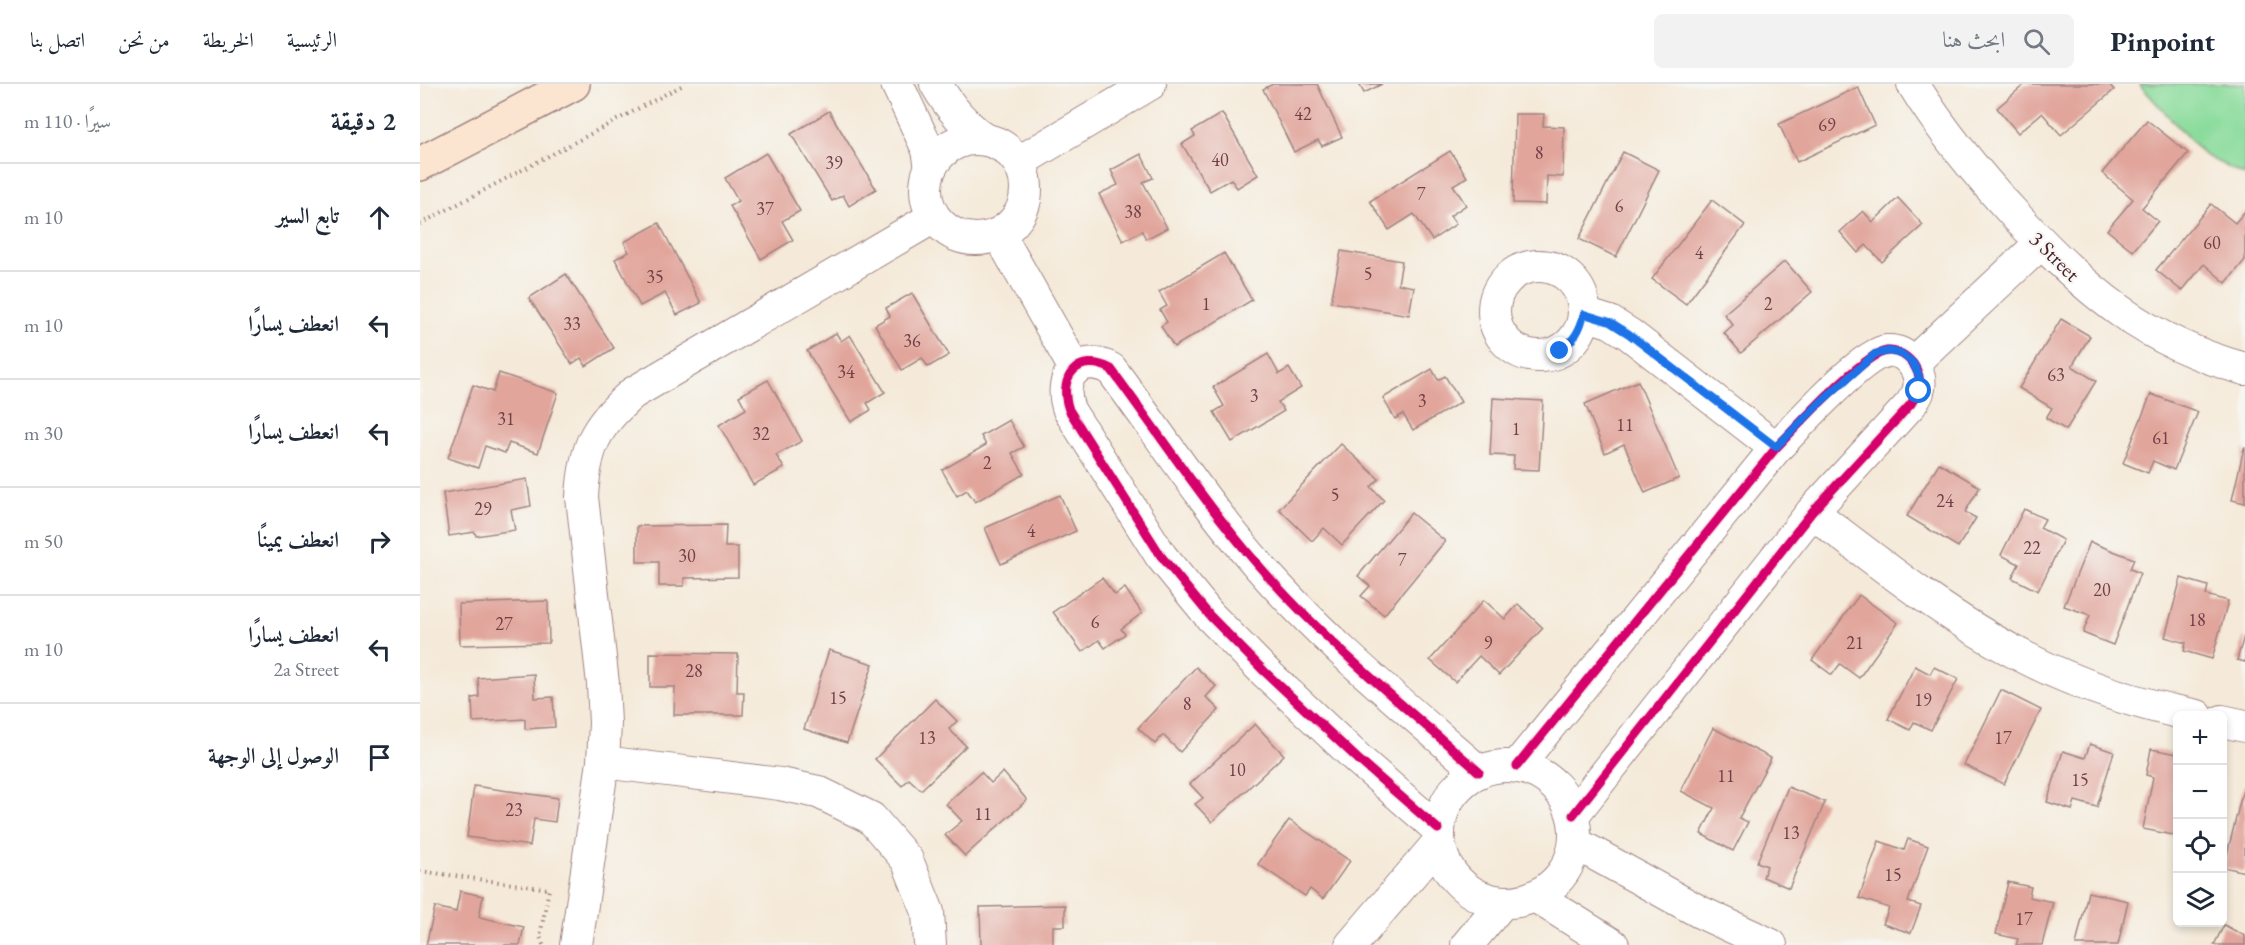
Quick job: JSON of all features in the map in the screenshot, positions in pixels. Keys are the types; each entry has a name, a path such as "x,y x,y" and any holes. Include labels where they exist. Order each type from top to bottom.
{"main road":[{"path":"420,164 573,84"}],"street":[{"path":"876,84 892,97 936,86 958,117 986,140"},
{"path":"1019,162 1150,84"},
{"name":"3 Street","path":"1913,84 1960,151 2041,243 2078,279 2118,311 2162,338 2209,359 2245,369"},
{"path":"901,94 928,150 931,167 927,184 928,201 934,217 944,227 956,235 978,238 999,234 1012,224 1022,210 1026,194 1025,177 1019,162 999,144 986,140 970,140 954,144 941,154 931,167"},
{"path":"576,945 603,762 605,723 603,684 582,497 584,467 593,438 610,413 633,393 934,217"},
{"path":"999,234 1075,369"},
{"path":"1913,363 2041,243"},
{"path":"1584,314 1610,322 1629,334 1776,447"},
{"path":"1517,766 1776,447 1823,400 1875,354 1889,351 1902,354 1913,363 1919,376 1919,391 1911,404 1812,512 1574,829"},
{"path":"1439,835 1264,671 1210,616 1167,563 1069,410 1064,388 1068,377 1075,369 1087,363 1100,363 1111,369 1214,511 1266,574 1336,644 1479,772"},
{"path":"1812,512 1911,586 1964,622 2023,657 2118,696 2177,711"},
{"path":"2227,722 2245,726"},
{"path":"603,762 780,784 818,792 871,818 907,860 928,912 930,945"},
{"path":"1497,766 1517,766 1536,772 1552,783 1565,798 1574,829 1569,865 1555,884 1535,897 1519,902 1502,903 1480,898 1461,886 1448,869 1439,835 1442,811 1451,795 1463,782 1479,772 1497,766"},
{"path":"1574,829 1700,912 1771,945"},
{"path":"1351,945 1439,835"},
{"path":"1535,897 1613,945"},
{"path":"1467,945 1502,903"}],"path":[{"path":"420,224 685,84"},
{"path":"420,871 549,889 540,936 543,945"}],"green space":[{"path":"2139,84 2245,84 2245,176 2204,155"}],"building":[{"path":"1273,84 1317,84 1342,137 1322,146 1318,140 1294,152 1263,89"},
{"path":"1359,84 1382,84 1364,93"},
{"path":"2025,84 2109,84 2114,90 2061,135 2042,113 2018,133 1997,108"},
{"path":"1858,87 1875,125 1797,162 1779,124"},
{"path":"829,111 876,189 849,206 843,195 832,201 791,134"},
{"path":"1222,113 1258,175 1237,188 1231,179 1210,191 1182,144 1195,136 1192,131"},
{"path":"1515,114 1544,114 1543,126 1564,127 1563,177 1547,176 1546,204 1513,203"},
{"path":"2147,120 2188,153 2142,208 2158,221 2133,251 2107,230 2133,199 2102,173"},
{"path":"1450,151 1467,177 1453,185 1466,205 1450,216 1456,224 1432,240 1414,214 1389,230 1370,201"},
{"path":"1623,152 1659,170 1616,257 1579,239"},
{"path":"766,153 800,211 782,221 793,240 761,259 730,206 738,201 725,178"},
{"path":"1141,154 1153,178 1143,182 1167,228 1146,239 1142,231 1123,241 1099,194 1118,185 1111,170"},
{"path":"1898,198 1923,225 1882,262 1866,245 1858,253 1840,232 1863,211 1873,222"},
{"path":"1712,200 1745,225 1686,304 1652,279"},
{"path":"2211,204 2235,223 2245,211 2245,260 2226,283 2204,264 2182,291 2156,270"},
{"path":"659,223 701,303 677,315 665,293 640,306 615,259 629,252 624,242"},
{"path":"1341,251 1402,261 1398,284 1414,287 1409,315 1331,302"},
{"path":"1224,253 1252,300 1174,347 1161,326 1167,322 1160,310 1167,306 1159,292"},
{"path":"1785,261 1812,292 1741,353 1724,333 1733,325 1724,314"},
{"path":"566,274 614,348 586,366 581,358 572,364 529,298"},
{"path":"912,293 949,355 928,367 922,358 902,370 875,325 890,316 886,308"},
{"path":"2061,319 2090,336 2072,366 2096,381 2066,430 2046,418 2052,408 2019,388"},
{"path":"836,333 841,341 850,335 885,392 867,403 871,410 851,422 807,351"},
{"path":"1268,354 1279,374 1289,368 1301,388 1278,402 1284,411 1232,442 1214,412 1224,406 1213,387"},
{"path":"1432,369 1438,380 1445,376 1461,402 1413,430 1403,414 1395,419 1383,398"},
{"path":"499,373 558,393 538,453 509,443 505,453 485,446 478,468 448,458 473,385 493,392"},
{"path":"768,380 802,441 776,455 784,468 753,485 719,425 746,409 739,396"},
{"path":"1638,381 1679,478 1645,493 1624,444 1605,453 1585,404"},
{"path":"2151,394 2198,412 2174,470 2153,461 2148,473 2123,463"},
{"path":"1493,398 1543,401 1539,470 1513,469 1514,456 1490,455"},
{"path":"1009,420 1024,447 1012,453 1024,474 975,502 967,490 957,496 942,470 986,445 981,436"},
{"path":"1341,444 1379,479 1371,487 1384,500 1342,545 1324,528 1312,541 1279,509"},
{"path":"2245,448 2245,503 2232,500"},
{"path":"1939,463 1980,487 1965,512 1976,518 1958,547 1907,516"},
{"path":"527,479 531,506 511,510 515,530 476,536 475,532 449,536 443,493"},
{"path":"1060,495 1076,531 1001,564 985,528"},
{"path":"2024,509 2045,519 2040,528 2063,540 2038,591 2012,578 2019,564 2001,555"},
{"path":"1411,513 1445,541 1384,615 1361,596 1370,586 1358,576"},
{"path":"726,525 725,547 738,547 738,577 684,578 684,586 659,586 659,562 637,562 637,526"},
{"path":"2090,542 2134,559 2130,569 2140,573 2113,645 2083,633 2090,615 2064,606"},
{"path":"1102,578 1115,595 1125,588 1142,613 1121,629 1125,634 1105,648 1099,640 1082,652 1053,612"},
{"path":"2181,578 2208,586 2206,595 2228,601 2212,659 2184,651 2186,643 2165,637"},
{"path":"1859,595 1898,623 1859,678 1840,664 1832,675 1812,660"},
{"path":"1484,600 1505,619 1518,604 1543,628 1499,675 1479,656 1455,682 1430,660"},
{"path":"548,601 549,643 460,645 459,604"},
{"path":"2245,633 2245,662 2237,660"},
{"path":"829,650 873,664 847,743 804,729"},
{"path":"650,653 738,654 737,692 744,692 743,715 674,715 675,687 650,687"},
{"path":"1915,666 1930,674 1934,667 1958,679 1931,730 1914,722 1910,730 1888,719"},
{"path":"1196,667 1216,686 1206,697 1219,710 1180,752 1163,735 1155,744 1138,728"},
{"path":"534,674 535,698 553,697 555,727 525,729 525,719 473,722 472,698 479,697 478,678"},
{"path":"2001,690 2041,710 2004,784 1964,765"},
{"path":"935,699 957,721 949,729 966,746 921,790 909,779 902,786 875,759"},
{"path":"1255,724 1284,755 1212,822 1195,804 1203,798 1190,784"},
{"path":"1713,728 1771,758 1739,818 1748,822 1733,851 1701,834 1714,808 1681,791"},
{"path":"2090,744 2114,752 2097,807 2075,801 2072,810 2047,802 2063,751 2085,758"},
{"path":"2151,749 2173,753 2173,835 2143,829 2153,777 2146,775"},
{"path":"981,772 991,783 1003,772 1027,800 965,856 945,835 962,821 946,804"},
{"path":"2245,785 2245,872 2227,868 2227,855"},
{"path":"474,786 558,798 555,822 534,819 530,846 467,837"},
{"path":"1788,787 1825,802 1789,888 1763,877 1767,866 1757,862"},
{"path":"1289,820 1350,861 1323,899 1310,889 1305,896 1258,864"},
{"path":"1908,839 1928,846 1908,902 1921,906 1911,933 1883,924 1889,908 1859,898 1879,841 1904,850"},
{"path":"2008,882 2031,887 2029,897 2053,902 2042,945 2016,945 2018,939 1996,934"},
{"path":"460,891 483,896 479,917 524,927 520,945 426,945 435,907 456,912"},
{"path":"2088,892 2128,901 2118,945 2076,945"},
{"path":"1065,905 1065,926 1053,926 1053,945 981,945 980,907"},
{"path":"2223,927 2227,927 2245,936 2245,945 2214,945"}],"cycle path":[{"path":"1517,766 1776,448 1799,424 1846,377 1876,355 1894,351 1913,363 1917,370 1919,384 1918,392 1911,404 1812,512 1573,815"},
{"path":"1438,829 1360,761 1264,671 1210,616 1161,556 1069,410 1066,387 1073,371 1089,364 1111,369 1220,518 1284,594 1366,673 1479,772"}],"route":[{"path":"1560,351 1573,341 1581,328 1584,314 1610,322 1629,334 1776,447 1823,400 1875,354 1889,351 1902,354 1913,363 1919,376 1919,391"}]}
